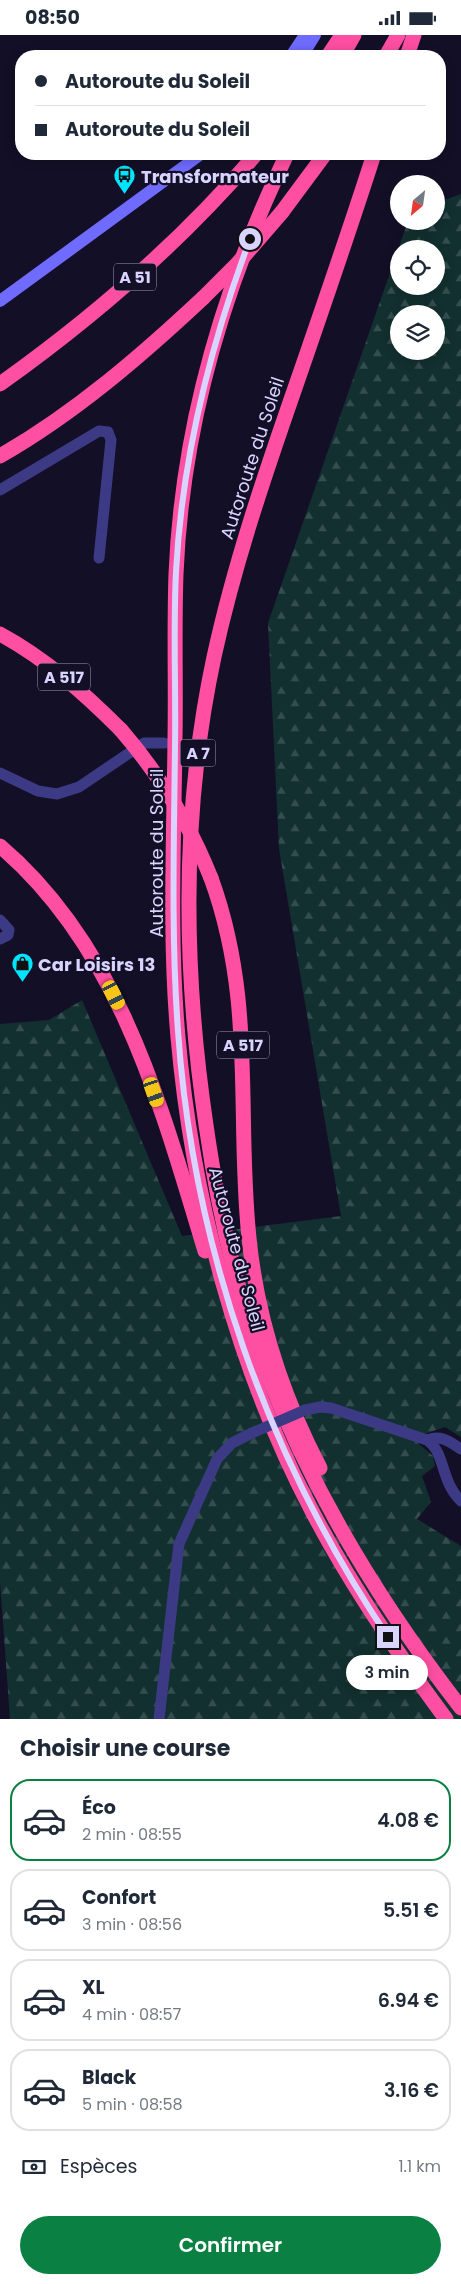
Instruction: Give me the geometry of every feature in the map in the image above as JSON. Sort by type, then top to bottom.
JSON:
[{"type":"highway","points":[[332,50],[342,35]]},
{"type":"highway","points":[[345,50],[354,35]]},
{"type":"highway","points":[[389,50],[398,35]]},
{"type":"highway","points":[[409,50],[414,35]]},
{"type":"highway","name":"A 51","points":[[0,384],[61,339],[134,278],[210,204],[250,160]]},
{"type":"highway","name":"Autoroute du Soleil","points":[[284,160],[255,224],[216,338],[199,405],[180,522],[176,582],[173,888],[175,995],[182,1074],[191,1147],[209,1229],[227,1294],[264,1407],[302,1492],[351,1580],[407,1666],[446,1719]]},
{"type":"highway","points":[[0,456],[68,412],[112,378],[203,297],[238,263],[282,212],[321,160]]},
{"type":"highway","name":"Autoroute du Soleil","points":[[372,160],[244,538],[213,660],[203,720],[193,803],[188,920],[190,986],[197,1065],[213,1176],[242,1297],[265,1371],[291,1433],[352,1548],[414,1645],[461,1708]]},
{"type":"highway","name":"A 517","points":[[0,634],[52,667],[81,691],[121,730],[171,796],[194,839],[211,878],[230,938],[240,999],[248,1238],[257,1293],[273,1357],[287,1396],[318,1463],[360,1543],[461,1703]]},
{"type":"highway","points":[[0,846],[36,881],[72,927],[96,962],[121,1008],[163,1118],[226,1315],[264,1407]]},
{"type":"street","points":[[295,50],[305,35]]},
{"type":"street","points":[[305,50],[314,35]]},
{"type":"street","points":[[0,292],[181,160]]},
{"type":"street","points":[[0,301],[194,160]]},
{"type":"street","points":[[0,490],[99,431],[108,431],[111,440],[99,558]]},
{"type":"street","points":[[0,773],[38,791],[57,794],[79,787],[144,743],[164,743]]},
{"type":"street","points":[[0,920],[9,930],[8,935],[0,939]]},
{"type":"street","points":[[159,1719],[175,1560],[179,1544],[217,1459],[232,1443],[304,1410],[320,1407],[338,1410],[427,1441],[438,1451],[451,1491],[461,1501]]},
{"type":"street","points":[[427,1441],[432,1438],[444,1439],[461,1449]]},
{"type":"green space","points":[[461,194],[461,1437],[445,1427],[412,1438],[433,1456],[435,1466],[422,1476],[431,1502],[417,1519],[461,1546],[461,1719],[10,1719],[0,1581],[0,1024],[49,1020],[82,1000],[182,1236],[341,1216],[279,849],[268,623],[390,273],[390,295],[445,295],[445,240],[401,240],[405,230],[445,230],[445,200]]},
{"type":"tunnel","points":[[167,744],[210,745]]},
{"type":"place","name":"Transformateur","points":[[125,195]]},
{"type":"place","name":"Car Loisirs 13","points":[[22,983]]},
{"type":"route","points":[[250,239],[224,310],[199,405],[181,514],[178,546],[176,574],[173,888],[175,995],[178,1035],[186,1112],[196,1173],[213,1246],[264,1407],[289,1465],[314,1515],[351,1580],[388,1637]]}]
